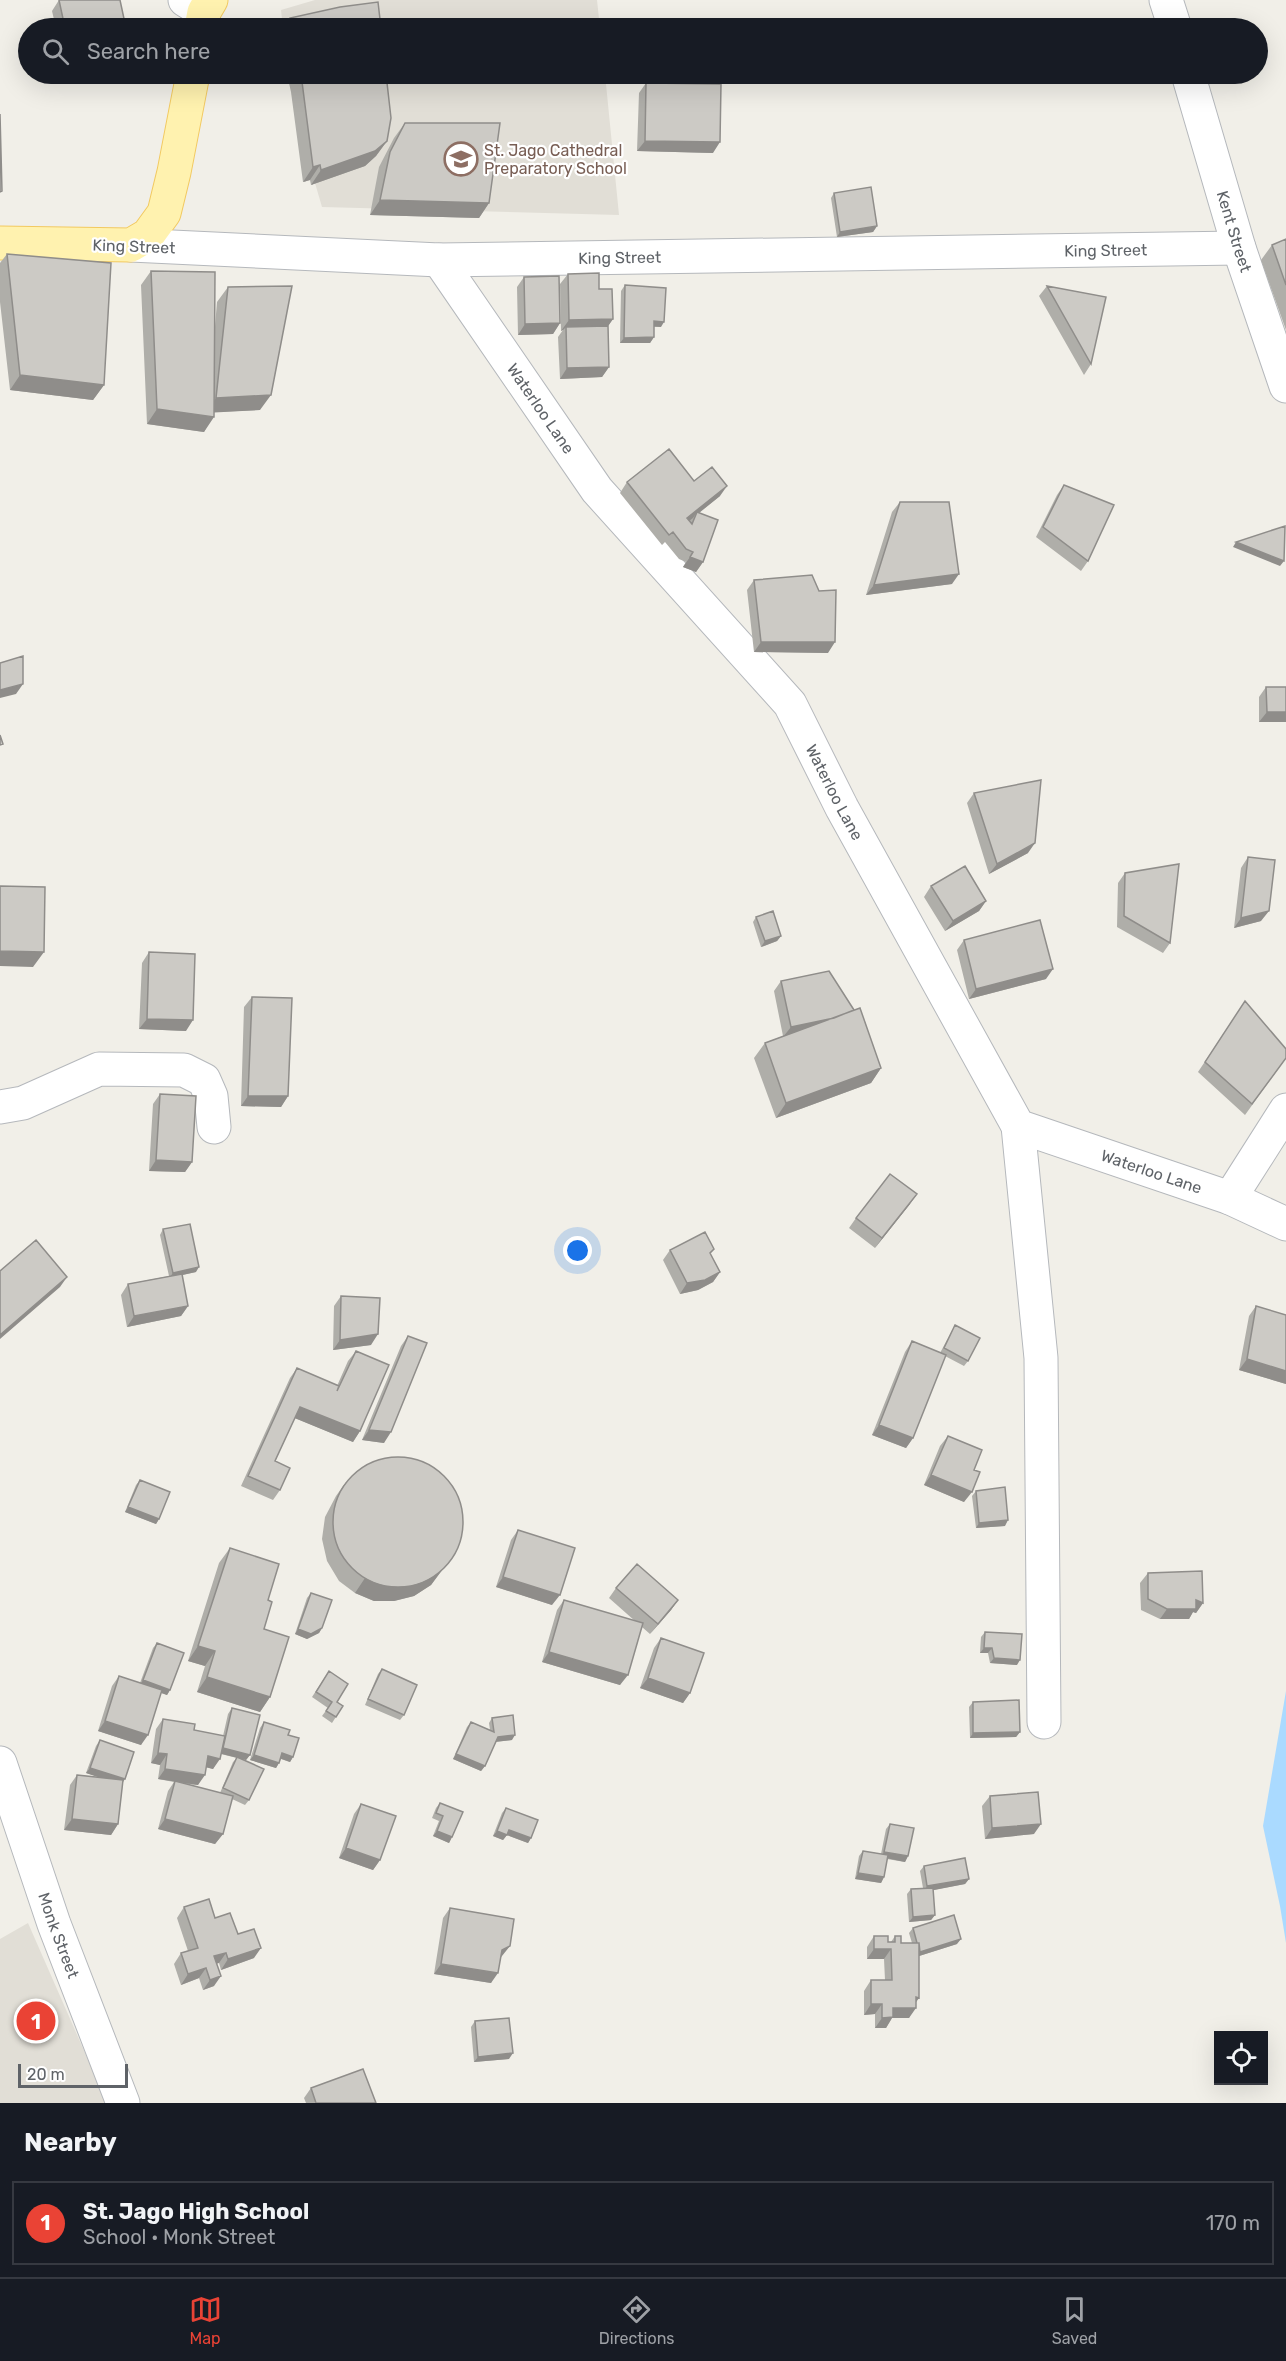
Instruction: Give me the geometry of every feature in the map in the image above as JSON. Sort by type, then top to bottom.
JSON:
[{"type":"main road","points":[[131,245],[147,235],[164,213],[191,84]]},
{"type":"main road","name":"King Street","points":[[0,243],[131,245]]},
{"type":"street","points":[[1167,0],[1172,18]]},
{"type":"street","name":"Kent Street","points":[[1191,84],[1239,248],[1286,386]]},
{"type":"street","name":"King Street","points":[[131,245],[439,260],[1239,248]]},
{"type":"street","name":"Waterloo Lane","points":[[439,260],[597,490],[790,704],[842,808],[1018,1126],[1230,1198],[1286,1224]]},
{"type":"street","points":[[0,1107],[23,1103],[99,1068],[184,1070],[204,1080],[211,1096],[214,1127]]},
{"type":"street","points":[[1230,1198],[1286,1110]]},
{"type":"street","points":[[1018,1126],[1041,1358],[1044,1722]]},
{"type":"street","name":"Monk Street","points":[[0,1763],[54,1924],[123,2103]]},
{"type":"shaded area","points":[[315,0],[597,0],[599,18],[282,18],[281,10]]},
{"type":"shaded area","name":"St. Jago Cathedral Preparatory School","points":[[290,84],[606,84],[619,215],[322,207],[294,111]]},
{"type":"shaded area","points":[[28,1923],[107,2103],[0,2103],[0,1939]]},
{"type":"water","points":[[1286,1691],[1286,1943],[1263,1826]]},
{"type":"building","points":[[59,0],[120,0],[124,18],[63,18]]},
{"type":"building","points":[[378,2],[380,18],[290,18],[340,7]]},
{"type":"building","points":[[302,84],[387,84],[391,118],[387,141],[375,151],[321,170],[320,165],[313,167]]},
{"type":"building","points":[[646,84],[721,84],[720,142],[645,141]]},
{"type":"building","points":[[0,114],[2,191],[0,192]]},
{"type":"building","points":[[405,123],[500,123],[489,203],[380,200],[390,152]]},
{"type":"building","points":[[871,187],[877,226],[840,232],[834,193]]},
{"type":"building","points":[[1286,239],[1286,285],[1272,245]]},
{"type":"building","points":[[7,254],[111,263],[104,385],[20,375]]},
{"type":"building","points":[[151,271],[215,272],[214,417],[157,409]]},
{"type":"building","points":[[599,273],[599,289],[612,289],[613,319],[569,320],[568,274]]},
{"type":"building","points":[[559,276],[560,323],[525,324],[524,277]]},
{"type":"building","points":[[625,285],[666,288],[664,322],[654,321],[654,337],[624,338]]},
{"type":"building","points":[[292,286],[271,395],[216,398],[228,287]]},
{"type":"building","points":[[1047,286],[1106,297],[1091,364]]},
{"type":"building","points":[[608,326],[609,367],[567,368],[566,327]]},
{"type":"building","points":[[669,449],[694,481],[712,467],[727,486],[687,518],[692,524],[697,512],[718,520],[703,562],[690,557],[693,552],[686,549],[673,532],[669,535],[627,482]]},
{"type":"building","points":[[1064,485],[1114,505],[1088,561],[1043,527]]},
{"type":"building","points":[[900,502],[949,502],[959,574],[874,585]]},
{"type":"building","points":[[1285,526],[1284,561],[1236,542]]},
{"type":"building","points":[[812,575],[819,591],[836,590],[835,642],[761,642],[754,580]]},
{"type":"building","points":[[23,656],[23,684],[0,690],[0,663]]},
{"type":"building","points":[[1266,687],[1286,687],[1286,712],[1267,712]]},
{"type":"building","points":[[1041,780],[1035,843],[997,864],[974,793]]},
{"type":"building","points":[[1248,857],[1275,860],[1269,911],[1241,918]]},
{"type":"building","points":[[1179,864],[1170,943],[1124,916],[1125,873]]},
{"type":"building","points":[[965,866],[986,901],[953,921],[931,886]]},
{"type":"building","points":[[0,886],[45,887],[44,952],[0,951]]},
{"type":"building","points":[[773,911],[781,936],[765,941],[756,917]]},
{"type":"building","points":[[1040,920],[1053,969],[976,989],[964,940]]},
{"type":"building","points":[[149,952],[195,954],[193,1020],[147,1019]]},
{"type":"building","points":[[829,971],[854,1010],[834,1018],[791,1027],[781,981]]},
{"type":"building","points":[[252,997],[292,998],[288,1096],[248,1096]]},
{"type":"building","points":[[1245,1001],[1286,1049],[1286,1058],[1252,1104],[1205,1062]]},
{"type":"building","points":[[860,1008],[881,1068],[786,1103],[765,1043]]},
{"type":"building","points":[[160,1094],[196,1096],[192,1162],[156,1160]]},
{"type":"building","points":[[890,1174],[917,1194],[882,1238],[856,1218]]},
{"type":"building","points":[[190,1224],[199,1267],[173,1273],[163,1229]]},
{"type":"building","points":[[705,1232],[714,1249],[710,1253],[720,1272],[705,1280],[687,1283],[670,1250]]},
{"type":"building","points":[[36,1240],[67,1277],[0,1335],[0,1271]]},
{"type":"building","points":[[182,1274],[188,1306],[134,1316],[128,1284]]},
{"type":"building","points":[[341,1296],[380,1298],[378,1334],[340,1340]]},
{"type":"building","points":[[1256,1306],[1286,1315],[1286,1371],[1247,1359]]},
{"type":"building","points":[[955,1325],[980,1338],[968,1361],[944,1348]]},
{"type":"building","points":[[408,1336],[427,1343],[391,1432],[369,1430]]},
{"type":"building","points":[[912,1341],[946,1355],[913,1438],[879,1425]]},
{"type":"building","points":[[356,1351],[389,1365],[360,1431],[300,1407],[275,1461],[290,1468],[280,1490],[248,1476],[297,1368],[339,1386],[337,1391]]},
{"type":"building","points":[[948,1436],[982,1450],[974,1470],[980,1472],[972,1492],[931,1475]]},
{"type":"building","points":[[398,1457],[423,1462],[444,1476],[458,1497],[463,1522],[458,1547],[444,1568],[423,1582],[398,1587],[373,1582],[352,1568],[338,1547],[333,1522],[338,1497],[352,1476],[373,1462]]},
{"type":"building","points":[[140,1480],[170,1492],[159,1519],[128,1507]]},
{"type":"building","points":[[1005,1487],[1008,1520],[979,1523],[976,1491]]},
{"type":"building","points":[[518,1530],[575,1548],[560,1595],[503,1577]]},
{"type":"building","points":[[230,1548],[279,1564],[268,1600],[272,1602],[264,1629],[289,1637],[270,1697],[207,1677],[215,1651],[198,1646]]},
{"type":"building","points":[[637,1564],[678,1600],[658,1624],[616,1588]]},
{"type":"building","points":[[1202,1571],[1203,1603],[1196,1600],[1196,1609],[1167,1609],[1148,1599],[1148,1573]]},
{"type":"building","points":[[311,1593],[332,1600],[322,1628],[311,1634],[298,1629]]},
{"type":"building","points":[[564,1600],[643,1623],[628,1675],[549,1652]]},
{"type":"building","points":[[985,1632],[1022,1634],[1020,1660],[994,1658],[992,1648],[984,1648]]},
{"type":"building","points":[[661,1638],[704,1653],[690,1693],[648,1678]]},
{"type":"building","points":[[157,1643],[184,1653],[170,1690],[143,1680]]},
{"type":"building","points":[[382,1669],[417,1685],[404,1715],[368,1699]]},
{"type":"building","points":[[329,1671],[348,1684],[337,1702],[343,1706],[336,1717],[326,1711],[332,1702],[316,1692]]},
{"type":"building","points":[[119,1676],[162,1690],[148,1735],[105,1721]]},
{"type":"building","points":[[1019,1700],[1020,1732],[973,1733],[973,1702]]},
{"type":"building","points":[[232,1708],[260,1715],[250,1755],[223,1748]]},
{"type":"building","points":[[513,1715],[515,1735],[498,1737],[485,1766],[456,1754],[471,1722],[494,1732],[492,1718]]},
{"type":"building","points":[[163,1719],[195,1724],[194,1730],[225,1736],[220,1759],[208,1756],[205,1775],[165,1769],[167,1754],[158,1753]]},
{"type":"building","points":[[264,1722],[290,1730],[288,1735],[299,1738],[293,1757],[282,1753],[279,1763],[254,1755]]},
{"type":"building","points":[[100,1740],[134,1752],[125,1779],[90,1768]]},
{"type":"building","points":[[237,1757],[264,1769],[249,1800],[223,1788]]},
{"type":"building","points":[[77,1775],[123,1780],[118,1824],[72,1819]]},
{"type":"building","points":[[175,1781],[233,1796],[223,1834],[165,1819]]},
{"type":"building","points":[[1038,1792],[1041,1824],[992,1828],[990,1796]]},
{"type":"building","points":[[440,1803],[463,1812],[452,1837],[437,1831],[443,1816],[436,1813]]},
{"type":"building","points":[[361,1804],[396,1816],[380,1860],[346,1848]]},
{"type":"building","points":[[506,1808],[538,1820],[531,1838],[509,1830],[507,1835],[497,1831]]},
{"type":"building","points":[[890,1824],[914,1828],[908,1856],[884,1852]]},
{"type":"building","points":[[863,1851],[888,1855],[884,1877],[858,1873]]},
{"type":"building","points":[[965,1858],[969,1879],[927,1886],[924,1866]]},
{"type":"building","points":[[933,1888],[935,1915],[913,1917],[911,1889]]},
{"type":"building","points":[[209,1899],[215,1918],[230,1913],[238,1934],[254,1929],[261,1948],[228,1959],[226,1953],[214,1956],[221,1976],[210,1980],[206,1968],[188,1974],[181,1953],[198,1948],[184,1907]]},
{"type":"building","points":[[450,1908],[514,1919],[510,1946],[502,1950],[498,1973],[441,1964]]},
{"type":"building","points":[[954,1915],[961,1939],[920,1952],[913,1928]]},
{"type":"building","points":[[874,1936],[888,1936],[888,1942],[895,1942],[895,1936],[901,1936],[901,1943],[919,1943],[919,1998],[916,1997],[916,2008],[893,2008],[893,2017],[882,2018],[882,2004],[871,2004],[871,1980],[892,1980],[891,1949],[874,1949]]},
{"type":"building","points":[[509,2018],[513,2053],[478,2057],[475,2021]]},
{"type":"building","points":[[363,2069],[376,2103],[316,2103],[311,2088]]},
{"type":"place","name":"St. Jago Cathedral Preparatory School","points":[[461,159]]},
{"type":"place","name":"St. Jago High School","points":[[36,2021]]}]
